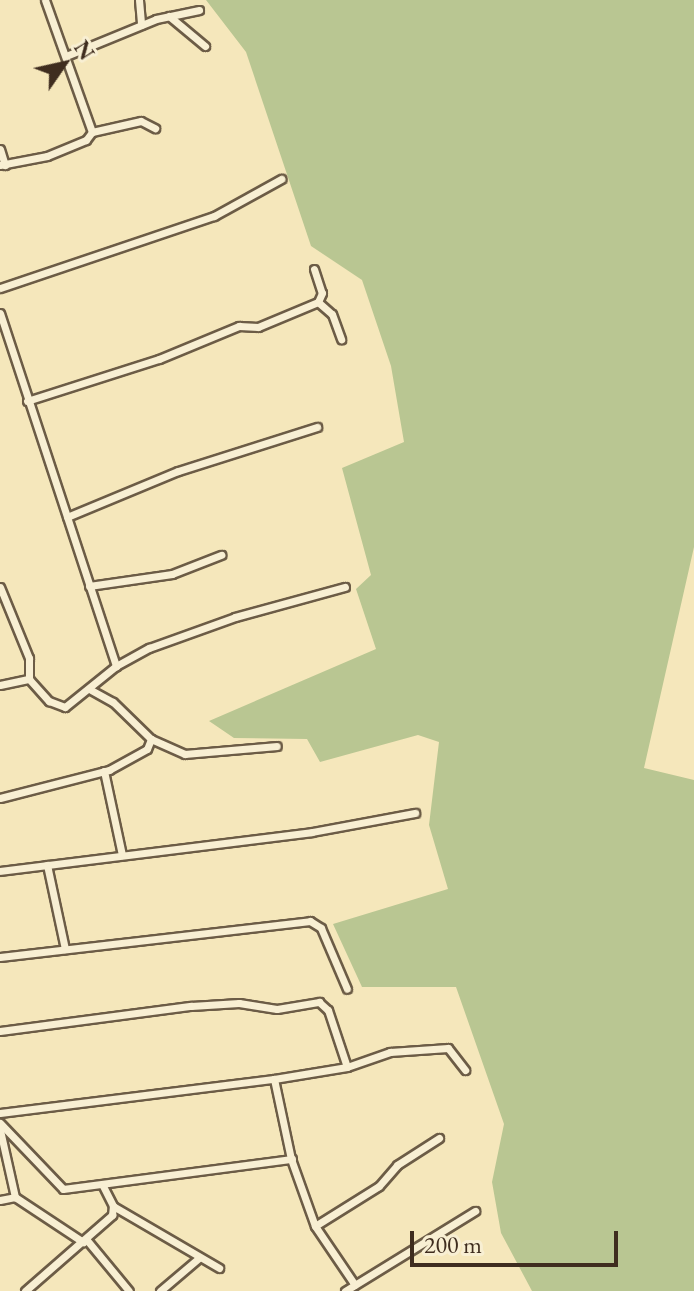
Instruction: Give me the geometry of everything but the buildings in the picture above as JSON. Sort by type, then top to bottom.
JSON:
[{"type":"street","points":[[45,0],[92,132]]},
{"type":"street","points":[[139,0],[144,14],[140,27]]},
{"type":"street","points":[[66,56],[169,16],[199,10]]},
{"type":"street","points":[[169,16],[205,46]]},
{"type":"street","points":[[0,149],[2,165],[47,156],[86,140],[92,132],[141,121],[155,128]]},
{"type":"street","points":[[0,288],[214,216],[281,179]]},
{"type":"street","points":[[27,401],[159,359],[239,326],[258,327],[318,302],[322,293],[314,269]]},
{"type":"street","points":[[318,302],[332,314],[341,339]]},
{"type":"street","points":[[0,313],[116,666]]},
{"type":"street","points":[[67,517],[178,471],[317,427]]},
{"type":"street","points":[[89,586],[172,574],[221,555]]},
{"type":"street","points":[[0,587],[29,658],[29,679],[55,705],[65,707],[91,690],[116,666],[208,626],[345,587]]},
{"type":"street","points":[[0,685],[29,679]]},
{"type":"street","points":[[91,690],[113,702],[151,739],[185,754],[277,746]]},
{"type":"street","points":[[0,798],[104,771],[139,755],[151,739]]},
{"type":"street","points":[[104,771],[122,855]]},
{"type":"street","points":[[0,871],[312,832],[415,813]]},
{"type":"street","points":[[47,865],[65,949]]},
{"type":"street","points":[[0,957],[310,921],[321,928],[347,989]]},
{"type":"street","points":[[0,1031],[191,1006],[239,1003],[277,1009],[319,1002],[328,1010],[347,1067]]},
{"type":"street","points":[[0,1113],[274,1079],[347,1067],[379,1053],[443,1047],[454,1050],[465,1070]]},
{"type":"street","points":[[274,1079],[292,1159],[315,1226],[355,1285]]},
{"type":"street","points":[[0,1123],[63,1189],[292,1159]]},
{"type":"street","points":[[0,1130],[15,1197]]},
{"type":"street","points":[[315,1226],[379,1186],[397,1165],[439,1138]]},
{"type":"street","points":[[25,1291],[112,1215],[113,1206],[103,1186]]},
{"type":"street","points":[[0,1200],[15,1197],[84,1241],[129,1291]]},
{"type":"street","points":[[113,1206],[219,1268]]},
{"type":"street","points":[[345,1291],[402,1251],[475,1211]]},
{"type":"street","points":[[160,1291],[200,1257]]},
{"type":"green space","points":[[206,0],[694,0],[694,547],[644,768],[694,780],[694,1291],[532,1291],[501,1233],[492,1182],[504,1124],[456,987],[362,987],[333,924],[448,889],[429,825],[439,742],[418,735],[320,762],[307,739],[234,738],[209,721],[376,649],[356,589],[371,575],[342,468],[404,442],[391,366],[362,280],[311,246],[246,52]]}]
